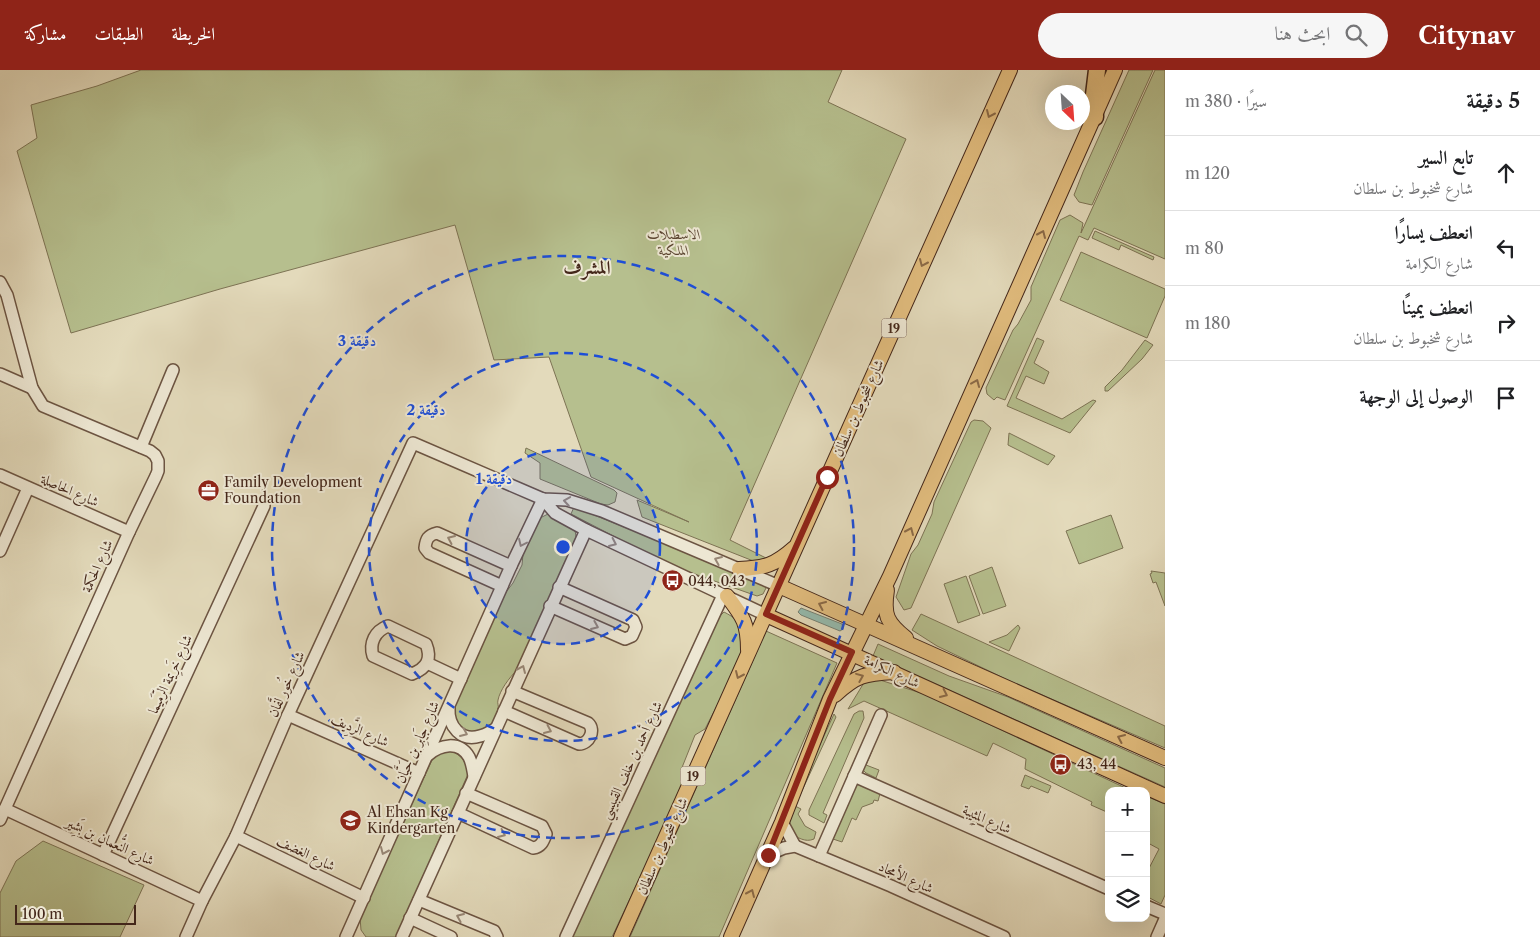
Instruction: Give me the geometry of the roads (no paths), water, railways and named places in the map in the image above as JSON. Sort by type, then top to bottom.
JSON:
[{"type":"highway","points":[[1094,118],[1097,70]]},
{"type":"main road","points":[[731,937],[782,822],[830,699],[890,576],[1060,191],[1116,70]]},
{"type":"main road","name":"شارع شخبوط بن سلطان","points":[[621,937],[779,586],[1005,74]]},
{"type":"main road","points":[[739,569],[756,568],[772,564],[779,561],[797,545]]},
{"type":"main road","points":[[890,576],[885,606],[887,618],[893,627],[916,646]]},
{"type":"main road","name":"شارع الكرامة","points":[[779,586],[1165,758]]},
{"type":"main road","points":[[725,596],[745,624],[748,637],[748,655]]},
{"type":"main road","name":"شارع الكرامة","points":[[766,614],[1165,796]]},
{"type":"main road","points":[[830,699],[850,682],[862,676],[896,672]]},
{"type":"street","name":"شارع الحكمة","points":[[0,282],[7,295],[32,388],[42,406],[141,447],[155,455],[158,461],[158,470],[3,815]]},
{"type":"street","points":[[141,447],[173,370]]},
{"type":"street","points":[[0,374],[32,388]]},
{"type":"street","name":"شارع الكرامة","points":[[413,443],[543,499],[567,500],[602,511],[779,586]]},
{"type":"street","name":"شارع خُور لفَّان","points":[[186,937],[202,901],[236,836],[288,715],[413,443]]},
{"type":"street","name":"شارع الحاصلة","points":[[0,475],[129,532]]},
{"type":"street","points":[[0,551],[28,488]]},
{"type":"street","name":"شارع الكرامة","points":[[543,499],[555,513],[586,530],[766,614]]},
{"type":"street","name":"شارع جَابِر بن حَيَّان","points":[[346,937],[502,586],[543,499]]},
{"type":"street","name":"شارع خَرِيمة الرِّمَيما","points":[[103,855],[264,506]]},
{"type":"street","points":[[402,937],[586,530]]},
{"type":"street","points":[[502,586],[429,553],[425,548],[426,541],[430,534],[437,533],[511,566]]},
{"type":"street","points":[[550,606],[625,639],[632,636],[636,627],[634,620],[559,587]]},
{"type":"street","name":"شارع أحمد بن خلف القبيسي","points":[[566,937],[725,596]]},
{"type":"street","points":[[388,626],[403,633],[426,644],[429,652],[427,663],[420,671],[412,674],[373,656],[371,649],[374,638],[381,629],[388,626]]},
{"type":"street","points":[[427,663],[462,679]]},
{"type":"street","points":[[504,711],[579,744],[584,744],[588,741],[592,731],[591,726],[588,724],[512,691]]},
{"type":"street","points":[[449,707],[448,718],[456,730],[463,734],[478,737],[495,729]]},
{"type":"street","name":"شارع الرَّدِيف","points":[[288,715],[419,773]]},
{"type":"street","points":[[818,856],[881,715]]},
{"type":"street","points":[[427,756],[436,748],[446,746],[462,750],[468,756],[474,776]]},
{"type":"street","name":"شارع المِثِيبة","points":[[854,776],[1105,887]]},
{"type":"street","points":[[458,813],[533,848],[542,844],[546,834],[542,826],[466,793]]},
{"type":"street","name":"شارع النُّعمان بن بَشِير","points":[[3,815],[103,855],[202,901]]},
{"type":"street","points":[[768,855],[784,848],[795,846],[782,822]]},
{"type":"street","name":"شارع الغضف","points":[[236,836],[364,898]]},
{"type":"street","name":"شارع الأمجاد","points":[[795,846],[1004,937]]},
{"type":"street","points":[[419,900],[494,931],[497,937]]},
{"type":"street","points":[[1150,908],[1165,914]]},
{"type":"street","points":[[410,918],[451,937]]},
{"type":"street","points":[[1157,937],[1165,919]]},
{"type":"street","points":[[352,922],[357,937]]},
{"type":"water","points":[[801,608],[842,624],[843,629],[840,631],[801,615],[798,612]]},
{"type":"place","name":"Family Development Foundation","points":[[208,490]]},
{"type":"place","name":"044, 043","points":[[672,581]]},
{"type":"place","name":"43, 44","points":[[1061,764]]},
{"type":"place","name":"Al Ehsan Kg Kindergarten","points":[[351,820]]},
{"type":"district","name":"المشرف","points":[[587,267]]},
{"type":"park label","name":"الاسطبلات الملكية","points":[[674,242]]}]
